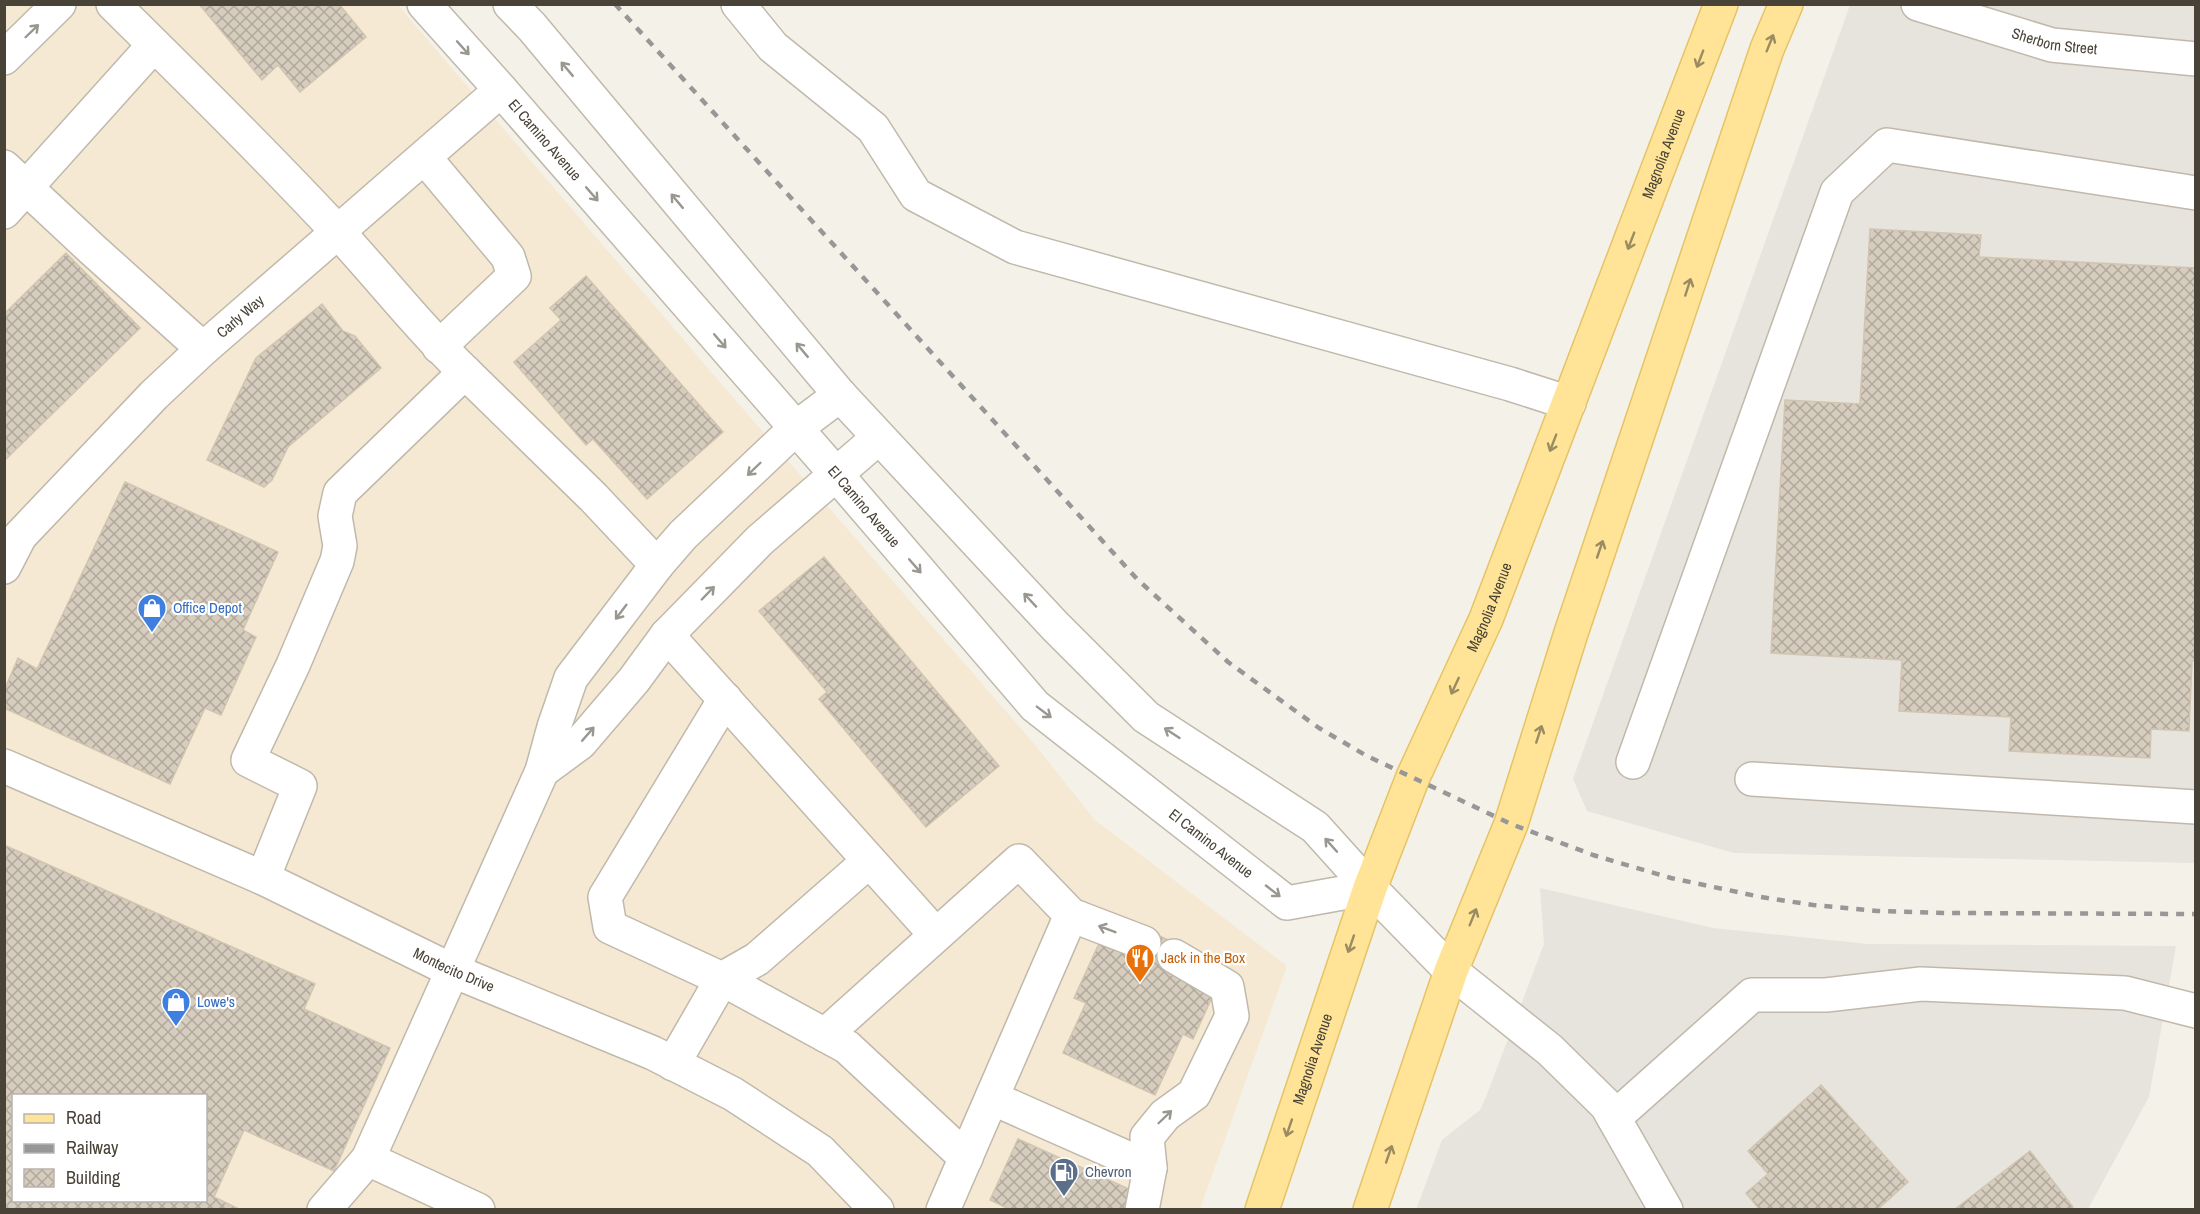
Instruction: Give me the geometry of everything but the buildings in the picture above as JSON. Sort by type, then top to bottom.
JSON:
[{"type":"main road","name":"Magnolia Avenue","points":[[1262,1209],[1370,888],[1413,777],[1486,619],[1721,4]]},
{"type":"main road","points":[[1370,1209],[1451,972],[1511,824],[1571,633],[1767,49],[1786,4]]},
{"type":"street","points":[[4,58],[59,4]]},
{"type":"street","points":[[113,4],[338,232],[439,347],[593,497],[657,565]]},
{"type":"street","name":"El Camino Avenue","points":[[424,4],[796,428],[1035,705],[1287,903],[1370,888]]},
{"type":"street","points":[[510,4],[532,27],[840,395],[1055,626],[1146,717],[1316,827],[1370,888],[1451,972],[1550,1050],[1607,1106],[1666,1209]]},
{"type":"street","points":[[738,4],[773,47],[873,128],[916,195],[1015,247],[1510,384],[1569,403]]},
{"type":"street","name":"Sherborn Street","points":[[1918,4],[2052,45],[2196,59]]},
{"type":"street","points":[[4,212],[16,177],[154,45]]},
{"type":"street","name":"Carly Way","points":[[4,567],[20,536],[154,395],[203,349],[501,90]]},
{"type":"street","points":[[1633,762],[1837,192],[1887,145],[2196,192]]},
{"type":"street","points":[[425,158],[508,257],[513,276],[439,347]]},
{"type":"street","points":[[16,177],[203,349]]},
{"type":"street","points":[[263,878],[300,786],[248,760],[293,665],[337,561],[340,546],[336,516],[340,493],[465,372]]},
{"type":"street","points":[[324,1209],[368,1159],[542,771],[571,678],[657,565],[683,535],[796,428],[840,395]]},
{"type":"street","points":[[542,771],[580,743],[634,680],[667,635],[760,540],[878,438]]},
{"type":"street","points":[[667,635],[936,935]]},
{"type":"street","points":[[725,699],[605,897],[609,927],[722,979],[847,1047],[966,1158]]},
{"type":"street","name":"Montecito Drive","points":[[4,766],[263,878],[451,970],[653,1053],[733,1094],[820,1151],[877,1209]]},
{"type":"street","points":[[1752,780],[2196,807]]},
{"type":"street","points":[[674,1064],[722,979],[757,959],[869,861]]},
{"type":"street","points":[[825,1035],[1020,861],[1071,915],[1144,944]]},
{"type":"street","points":[[952,1206],[966,1158],[1071,915]]},
{"type":"street","points":[[1142,1209],[1150,1168],[1147,1137],[1165,1115],[1194,1094],[1232,1016],[1227,987],[1174,957]]},
{"type":"street","points":[[1614,1118],[1752,995],[1826,995],[1921,984],[2125,993],[2196,1011]]},
{"type":"street","points":[[992,1098],[1150,1168]]},
{"type":"street","points":[[368,1159],[478,1209]]},
{"type":"shaded area","points":[[5,5],[398,5],[724,387],[1031,740],[1095,820],[1287,966],[1200,1209],[5,1210]]},
{"type":"shaded area","points":[[1850,5],[2195,5],[2195,863],[1734,853],[1587,811],[1573,779]]},
{"type":"shaded area","points":[[1540,888],[1713,928],[1868,944],[2176,946],[2149,1097],[2088,1209],[1416,1210],[1442,1140],[1480,1110],[1486,1097],[1544,944]]},
{"type":"railway","points":[[615,4],[1137,579],[1228,662],[1319,728],[1367,756],[1511,824],[1593,855],[1671,878],[1761,897],[1877,911],[2196,914]]},
{"type":"place","name":"Office Depot","points":[[152,634]]},
{"type":"place","name":"Jack in the Box","points":[[1140,984]]},
{"type":"place","name":"Lowe's","points":[[176,1028]]},
{"type":"place","name":"Chevron","points":[[1064,1198]]}]
